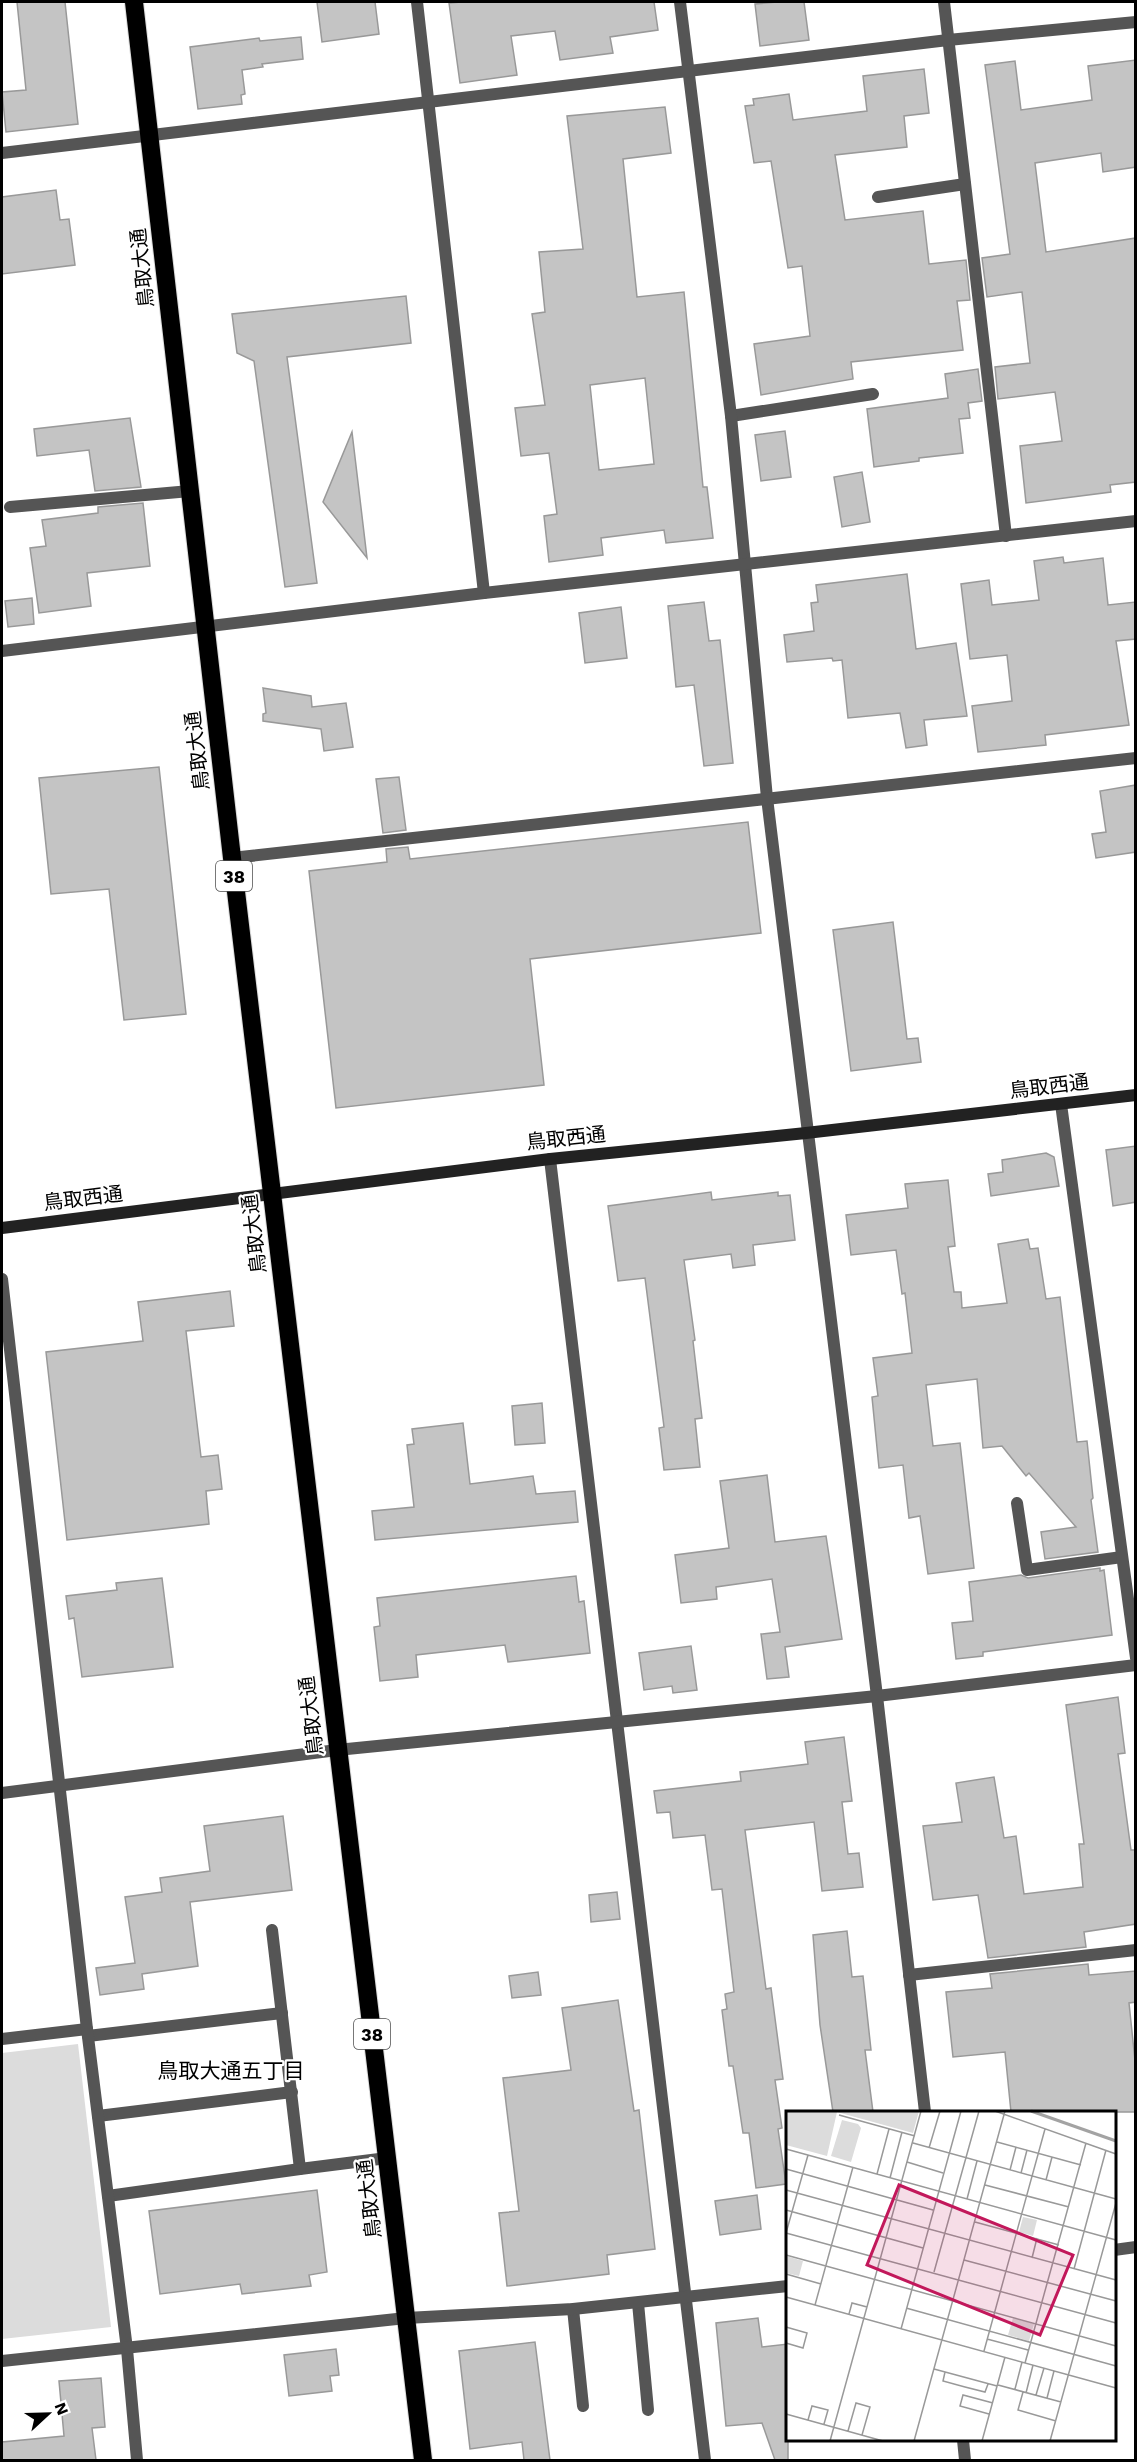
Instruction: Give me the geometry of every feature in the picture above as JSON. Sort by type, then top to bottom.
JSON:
[{"type":"highway","name":"鳥取大通","points":[[135,2],[232,858],[423,2460]]},
{"type":"street","points":[[417,2],[484,593]]},
{"type":"street","points":[[680,2],[731,416],[747,566],[767,798],[877,1696],[925,2111]]},
{"type":"street","points":[[944,2],[1006,536]]},
{"type":"street","points":[[2,153],[948,40],[1136,22]]},
{"type":"street","points":[[878,197],[965,184]]},
{"type":"street","points":[[731,416],[873,394]]},
{"type":"street","points":[[10,507],[189,491]]},
{"type":"street","points":[[2,651],[484,593],[747,566],[1136,521]]},
{"type":"street","points":[[232,858],[1136,758]]},
{"type":"street","name":"鳥取西通","points":[[2,1228],[549,1159],[807,1133],[1136,1095]]},
{"type":"street","points":[[1060,1104],[1136,1658]]},
{"type":"street","points":[[549,1159],[705,2460]]},
{"type":"street","points":[[2,1279],[58,1786],[127,2349],[137,2460]]},
{"type":"street","points":[[1017,1503],[1027,1570],[1122,1557]]},
{"type":"street","points":[[2,1793],[337,1750],[877,1696],[1136,1665]]},
{"type":"street","points":[[272,1930],[300,2169]]},
{"type":"street","points":[[909,1975],[1136,1950]]},
{"type":"street","points":[[2,2039],[88,2033],[282,2013]]},
{"type":"street","points":[[98,2116],[292,2092]]},
{"type":"street","points":[[108,2196],[387,2158]]},
{"type":"street","points":[[1116,2250],[1136,2247]]},
{"type":"street","points":[[2,2361],[406,2318],[638,2304],[786,2286]]},
{"type":"street","points":[[638,2304],[648,2409]]},
{"type":"street","points":[[573,2309],[583,2406]]},
{"type":"street","points":[[963,2441],[965,2460]]},
{"type":"shaded area","points":[[78,2044],[111,2327],[2,2339],[2,2053]]},
{"type":"building","points":[[17,2],[65,2],[78,124],[6,132],[2,92],[26,90]]},
{"type":"building","points":[[317,2],[375,2],[379,34],[322,42]]},
{"type":"building","points":[[654,2],[658,30],[610,37],[613,53],[560,60],[555,31],[511,36],[517,75],[460,83],[449,3]]},
{"type":"building","points":[[804,2],[809,40],[760,46],[755,4]]},
{"type":"building","points":[[301,37],[303,59],[262,64],[263,67],[242,70],[245,94],[241,95],[242,104],[198,109],[190,47],[259,38],[260,41]]},
{"type":"building","points":[[1136,60],[1136,167],[1103,172],[1101,153],[1035,163],[1046,252],[1136,238],[1136,482],[1110,485],[1111,492],[1026,503],[1020,446],[1062,441],[1055,392],[998,399],[995,367],[1030,363],[1022,292],[987,297],[982,258],[1010,254],[985,65],[1015,61],[1021,110],[1092,100],[1088,66]]},
{"type":"building","points":[[924,69],[929,113],[904,116],[907,147],[835,155],[845,220],[923,211],[929,264],[966,260],[970,300],[957,301],[963,350],[851,362],[853,379],[761,395],[754,344],[810,336],[802,266],[788,268],[771,161],[754,163],[745,106],[754,105],[753,99],[789,94],[793,120],[867,111],[863,76]]},
{"type":"building","points":[[665,107],[671,153],[623,159],[637,297],[684,292],[703,487],[707,487],[713,538],[666,543],[664,530],[601,538],[603,555],[549,562],[544,516],[557,514],[549,453],[521,456],[515,408],[545,405],[532,314],[545,312],[539,252],[583,249],[567,116]],"holes":[[[645,378],[654,464],[599,470],[590,385]]]},
{"type":"building","points":[[56,190],[60,220],[69,219],[75,265],[2,274],[2,197]]},
{"type":"building","points":[[406,296],[411,343],[287,357],[317,583],[285,587],[254,361],[237,353],[232,314]]},
{"type":"building","points":[[978,369],[982,401],[968,403],[970,418],[959,419],[963,453],[919,458],[919,461],[874,467],[867,409],[948,398],[945,374]]},
{"type":"building","points":[[130,418],[141,487],[95,491],[89,450],[37,456],[34,429]]},
{"type":"building","points":[[785,431],[791,477],[761,481],[755,435]]},
{"type":"building","points":[[352,432],[367,558],[323,502]]},
{"type":"building","points":[[862,472],[870,522],[842,527],[834,477]]},
{"type":"building","points":[[143,503],[150,566],[87,573],[91,606],[39,613],[30,548],[46,546],[42,520],[98,513],[98,507]]},
{"type":"building","points":[[1063,557],[1064,563],[1103,558],[1108,605],[1136,602],[1136,639],[1116,641],[1129,725],[1045,735],[1046,745],[978,752],[972,706],[1012,701],[1007,655],[970,659],[961,584],[989,580],[992,605],[1039,600],[1034,561]]},
{"type":"building","points":[[907,574],[916,649],[956,643],[967,716],[924,720],[927,745],[906,748],[900,713],[848,718],[842,660],[833,661],[832,658],[787,662],[784,635],[814,631],[811,603],[818,602],[816,585]]},
{"type":"building","points":[[32,598],[34,624],[8,627],[5,601]]},
{"type":"building","points":[[704,602],[709,641],[720,640],[733,763],[704,766],[694,685],[676,687],[668,606]]},
{"type":"building","points":[[621,607],[627,658],[585,663],[579,613]]},
{"type":"building","points":[[263,688],[311,696],[312,707],[346,703],[353,747],[324,751],[321,729],[263,721],[263,714],[266,713]]},
{"type":"building","points":[[159,767],[186,1014],[124,1020],[109,889],[51,894],[39,778]]},
{"type":"building","points":[[399,777],[406,830],[383,833],[376,779]]},
{"type":"building","points":[[1136,785],[1136,852],[1096,858],[1092,834],[1106,832],[1100,791]]},
{"type":"building","points":[[748,822],[761,933],[530,959],[544,1085],[336,1108],[309,871],[387,862],[386,849],[408,847],[410,859]]},
{"type":"building","points":[[893,922],[907,1039],[918,1038],[921,1062],[851,1071],[833,930]]},
{"type":"building","points":[[1136,1146],[1136,1202],[1113,1206],[1106,1150]]},
{"type":"building","points":[[1046,1153],[1054,1157],[1059,1186],[991,1196],[988,1174],[1003,1172],[1002,1160]]},
{"type":"building","points":[[948,1180],[955,1246],[948,1247],[954,1292],[961,1292],[962,1308],[1007,1303],[998,1244],[1028,1239],[1030,1249],[1038,1248],[1046,1299],[1060,1297],[1077,1442],[1087,1441],[1093,1498],[1091,1500],[1098,1552],[1045,1559],[1041,1532],[1076,1527],[1029,1473],[1026,1476],[1002,1446],[983,1448],[977,1379],[926,1385],[933,1446],[960,1443],[974,1568],[928,1574],[920,1516],[909,1518],[903,1465],[879,1468],[872,1397],[878,1396],[873,1358],[912,1353],[905,1293],[902,1294],[896,1250],[851,1255],[846,1215],[908,1208],[905,1184]]},
{"type":"building","points":[[711,1192],[712,1200],[778,1192],[778,1196],[790,1195],[795,1240],[753,1245],[755,1265],[733,1268],[731,1254],[684,1260],[695,1340],[693,1341],[702,1418],[695,1419],[700,1467],[664,1470],[659,1428],[664,1427],[645,1278],[618,1281],[608,1206]]},
{"type":"building","points":[[230,1291],[234,1326],[186,1331],[201,1457],[218,1455],[222,1489],[206,1491],[209,1524],[67,1540],[46,1352],[143,1341],[138,1302]]},
{"type":"building","points":[[542,1403],[545,1443],[515,1445],[512,1406]]},
{"type":"building","points":[[463,1423],[470,1484],[533,1476],[536,1494],[575,1491],[578,1522],[375,1540],[372,1511],[414,1507],[407,1445],[414,1444],[412,1429]]},
{"type":"building","points":[[767,1475],[775,1542],[826,1536],[842,1639],[785,1647],[789,1677],[767,1679],[761,1634],[780,1632],[772,1579],[716,1587],[717,1599],[681,1603],[675,1555],[729,1548],[720,1481]]},
{"type":"building","points":[[1100,1568],[1100,1571],[1104,1570],[1112,1635],[983,1652],[983,1656],[956,1659],[952,1623],[973,1621],[969,1582],[1021,1575],[1028,1578]]},
{"type":"building","points":[[576,1576],[579,1602],[584,1601],[590,1653],[508,1662],[505,1645],[416,1655],[418,1677],[380,1681],[374,1627],[380,1626],[377,1598]]},
{"type":"building","points":[[162,1578],[173,1667],[82,1677],[74,1618],[69,1619],[66,1596],[117,1590],[116,1583]]},
{"type":"building","points":[[691,1646],[697,1690],[673,1693],[672,1686],[644,1690],[639,1653]]},
{"type":"building","points":[[1118,1697],[1125,1753],[1118,1754],[1131,1850],[1136,1850],[1136,1924],[1084,1932],[1086,1947],[988,1958],[978,1895],[933,1900],[923,1826],[962,1822],[956,1783],[994,1777],[1004,1838],[1016,1836],[1024,1894],[1083,1887],[1079,1844],[1084,1844],[1066,1705]]},
{"type":"building","points":[[844,1737],[852,1801],[842,1802],[848,1854],[859,1853],[863,1887],[822,1891],[814,1822],[745,1830],[766,1989],[771,1988],[783,2079],[775,2080],[782,2128],[778,2129],[786,2184],[756,2188],[749,2133],[743,2133],[733,2066],[729,2066],[722,2010],[727,2009],[725,1994],[734,1992],[722,1889],[712,1890],[705,1835],[673,1838],[670,1812],[657,1813],[654,1791],[741,1781],[740,1772],[808,1764],[805,1742]]},
{"type":"building","points":[[283,1816],[292,1890],[190,1902],[198,1966],[142,1974],[144,1989],[100,1995],[96,1968],[135,1963],[125,1897],[162,1892],[160,1878],[210,1871],[204,1826]]},
{"type":"building","points":[[617,1892],[620,1919],[591,1922],[589,1895]]},
{"type":"building","points":[[847,1931],[852,1977],[863,1976],[871,2050],[865,2050],[873,2111],[833,2111],[820,2025],[813,1935]]},
{"type":"building","points":[[1088,1964],[1089,1975],[1136,1971],[1136,2002],[1129,2003],[1136,2070],[1136,2112],[1011,2111],[1005,2052],[953,2057],[946,1992],[992,1988],[990,1974]]},
{"type":"building","points":[[538,1972],[541,1995],[512,1998],[509,1976]]},
{"type":"building","points":[[618,2000],[634,2111],[639,2110],[655,2249],[607,2255],[609,2274],[507,2286],[499,2213],[519,2211],[503,2078],[571,2070],[562,2008]]},
{"type":"building","points":[[317,2190],[327,2272],[309,2275],[311,2286],[242,2294],[240,2284],[160,2294],[149,2211]]},
{"type":"building","points":[[757,2195],[761,2229],[720,2235],[715,2201]]},
{"type":"building","points":[[758,2318],[762,2347],[786,2344],[788,2460],[775,2460],[762,2423],[726,2426],[716,2323]]},
{"type":"building","points":[[535,2342],[550,2460],[524,2460],[522,2442],[470,2449],[459,2351]]},
{"type":"building","points":[[336,2349],[339,2375],[330,2376],[332,2391],[289,2396],[284,2355]]},
{"type":"building","points":[[101,2378],[105,2427],[92,2428],[96,2460],[2,2460],[2,2442],[64,2436],[59,2381]]},
{"type":"district","name":"鳥取大通五丁目","points":[[231,2070]]}]
